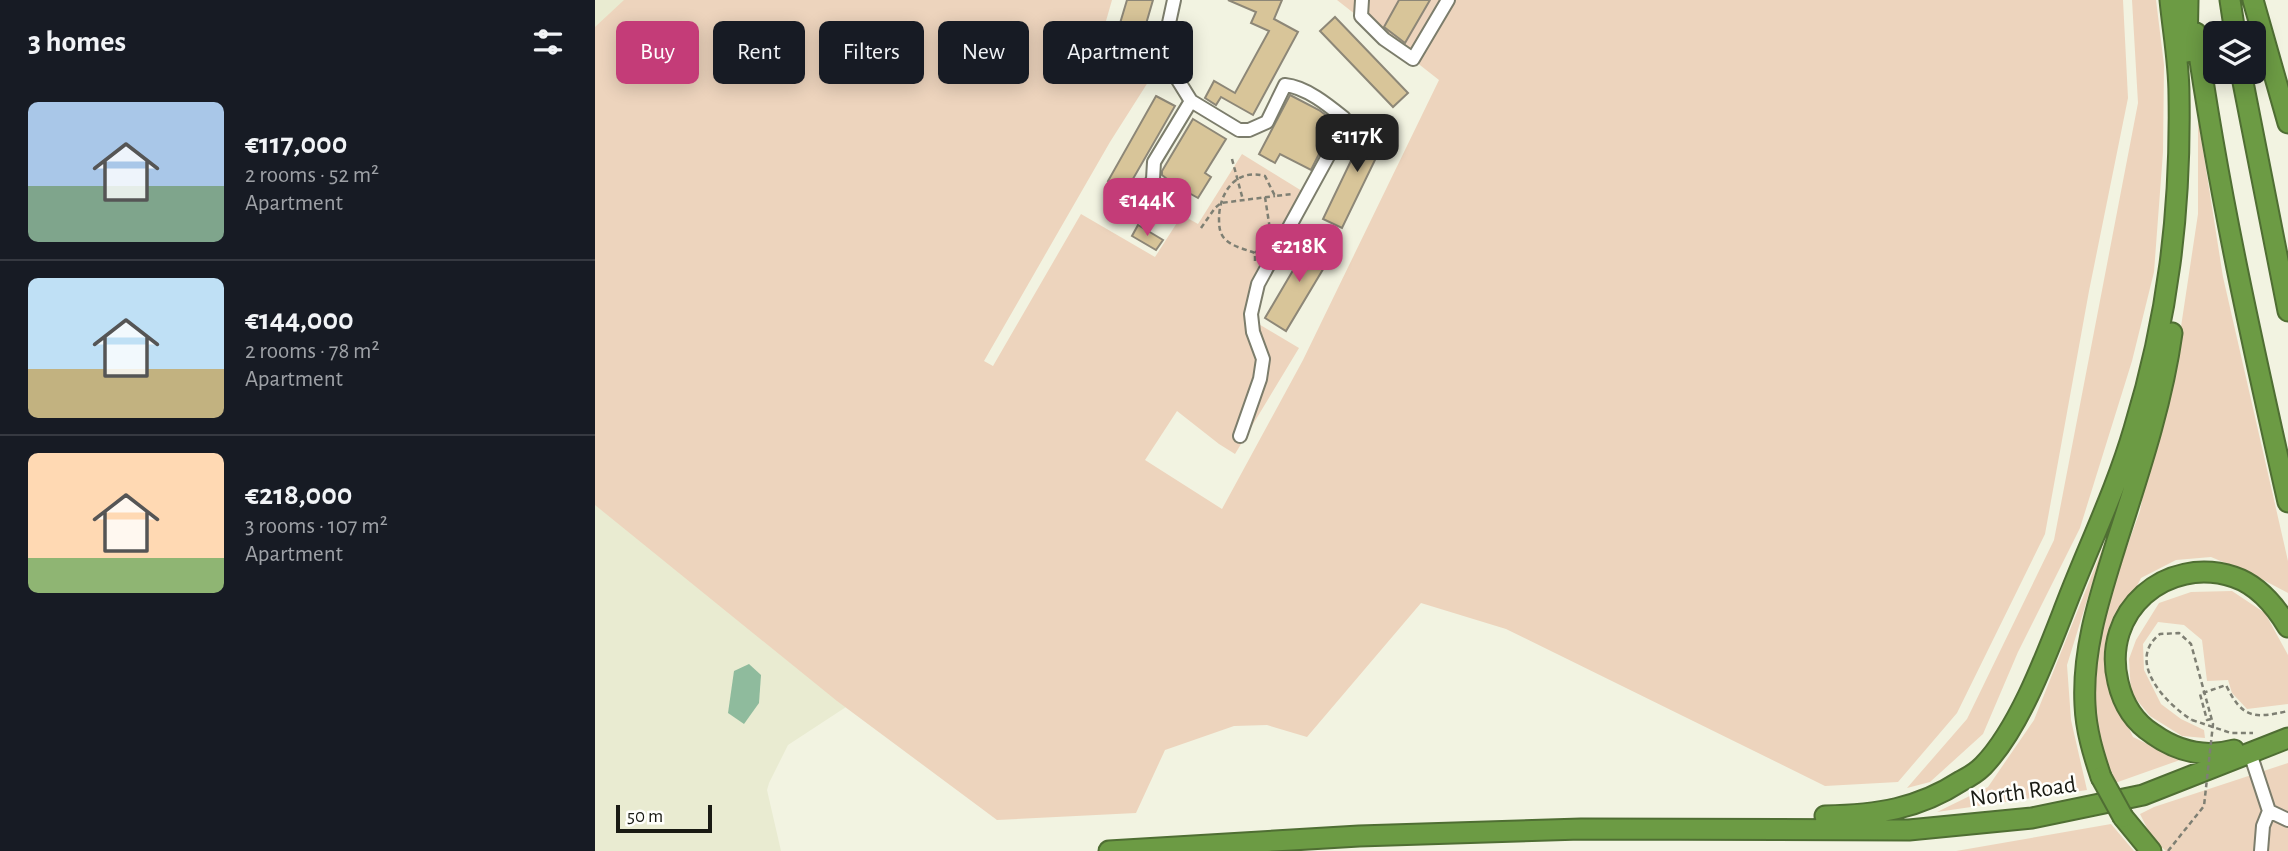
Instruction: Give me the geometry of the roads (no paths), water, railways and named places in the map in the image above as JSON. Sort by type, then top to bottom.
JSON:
[{"type":"highway","points":[[1109,851],[1359,836],[1608,828],[1709,819],[1862,815],[1908,808],[1946,791],[1982,768],[2004,740],[2051,644],[2134,430],[2161,327],[2178,202],[2179,92],[2170,0]]},
{"type":"highway","points":[[2151,851],[2123,817],[2101,777],[2089,741],[2086,661],[2097,608],[2145,450],[2171,341],[2188,228],[2192,133],[2186,34],[2190,0]]},
{"type":"highway","points":[[2190,0],[2248,323],[2288,502]]},
{"type":"highway","points":[[2230,0],[2233,21]]},
{"type":"highway","points":[[2253,0],[2288,123]]},
{"type":"highway","points":[[2243,84],[2288,311]]},
{"type":"highway","points":[[2288,627],[2274,605],[2237,578],[2196,572],[2171,577],[2152,588],[2135,603],[2123,621],[2116,642],[2114,668],[2128,710],[2144,728],[2164,742],[2190,752],[2216,755],[2288,738]]},
{"type":"highway","name":"North Road","points":[[1608,828],[1909,830],[2032,818],[2143,795],[2288,738]]},
{"type":"lane","points":[[1174,0],[1164,46],[1168,64],[1191,102],[1239,130],[1249,130],[1267,122],[1285,85],[1294,86],[1344,118],[1343,129],[1258,284],[1251,314],[1253,332],[1263,359],[1260,379],[1240,436]]},
{"type":"lane","points":[[1361,0],[1361,16],[1384,39],[1413,59],[1448,0]]},
{"type":"lane","points":[[1134,214],[1153,179],[1154,162],[1191,102]]},
{"type":"lane","points":[[2250,753],[2269,811],[2259,850]]},
{"type":"lane","points":[[2269,811],[2288,820]]}]
